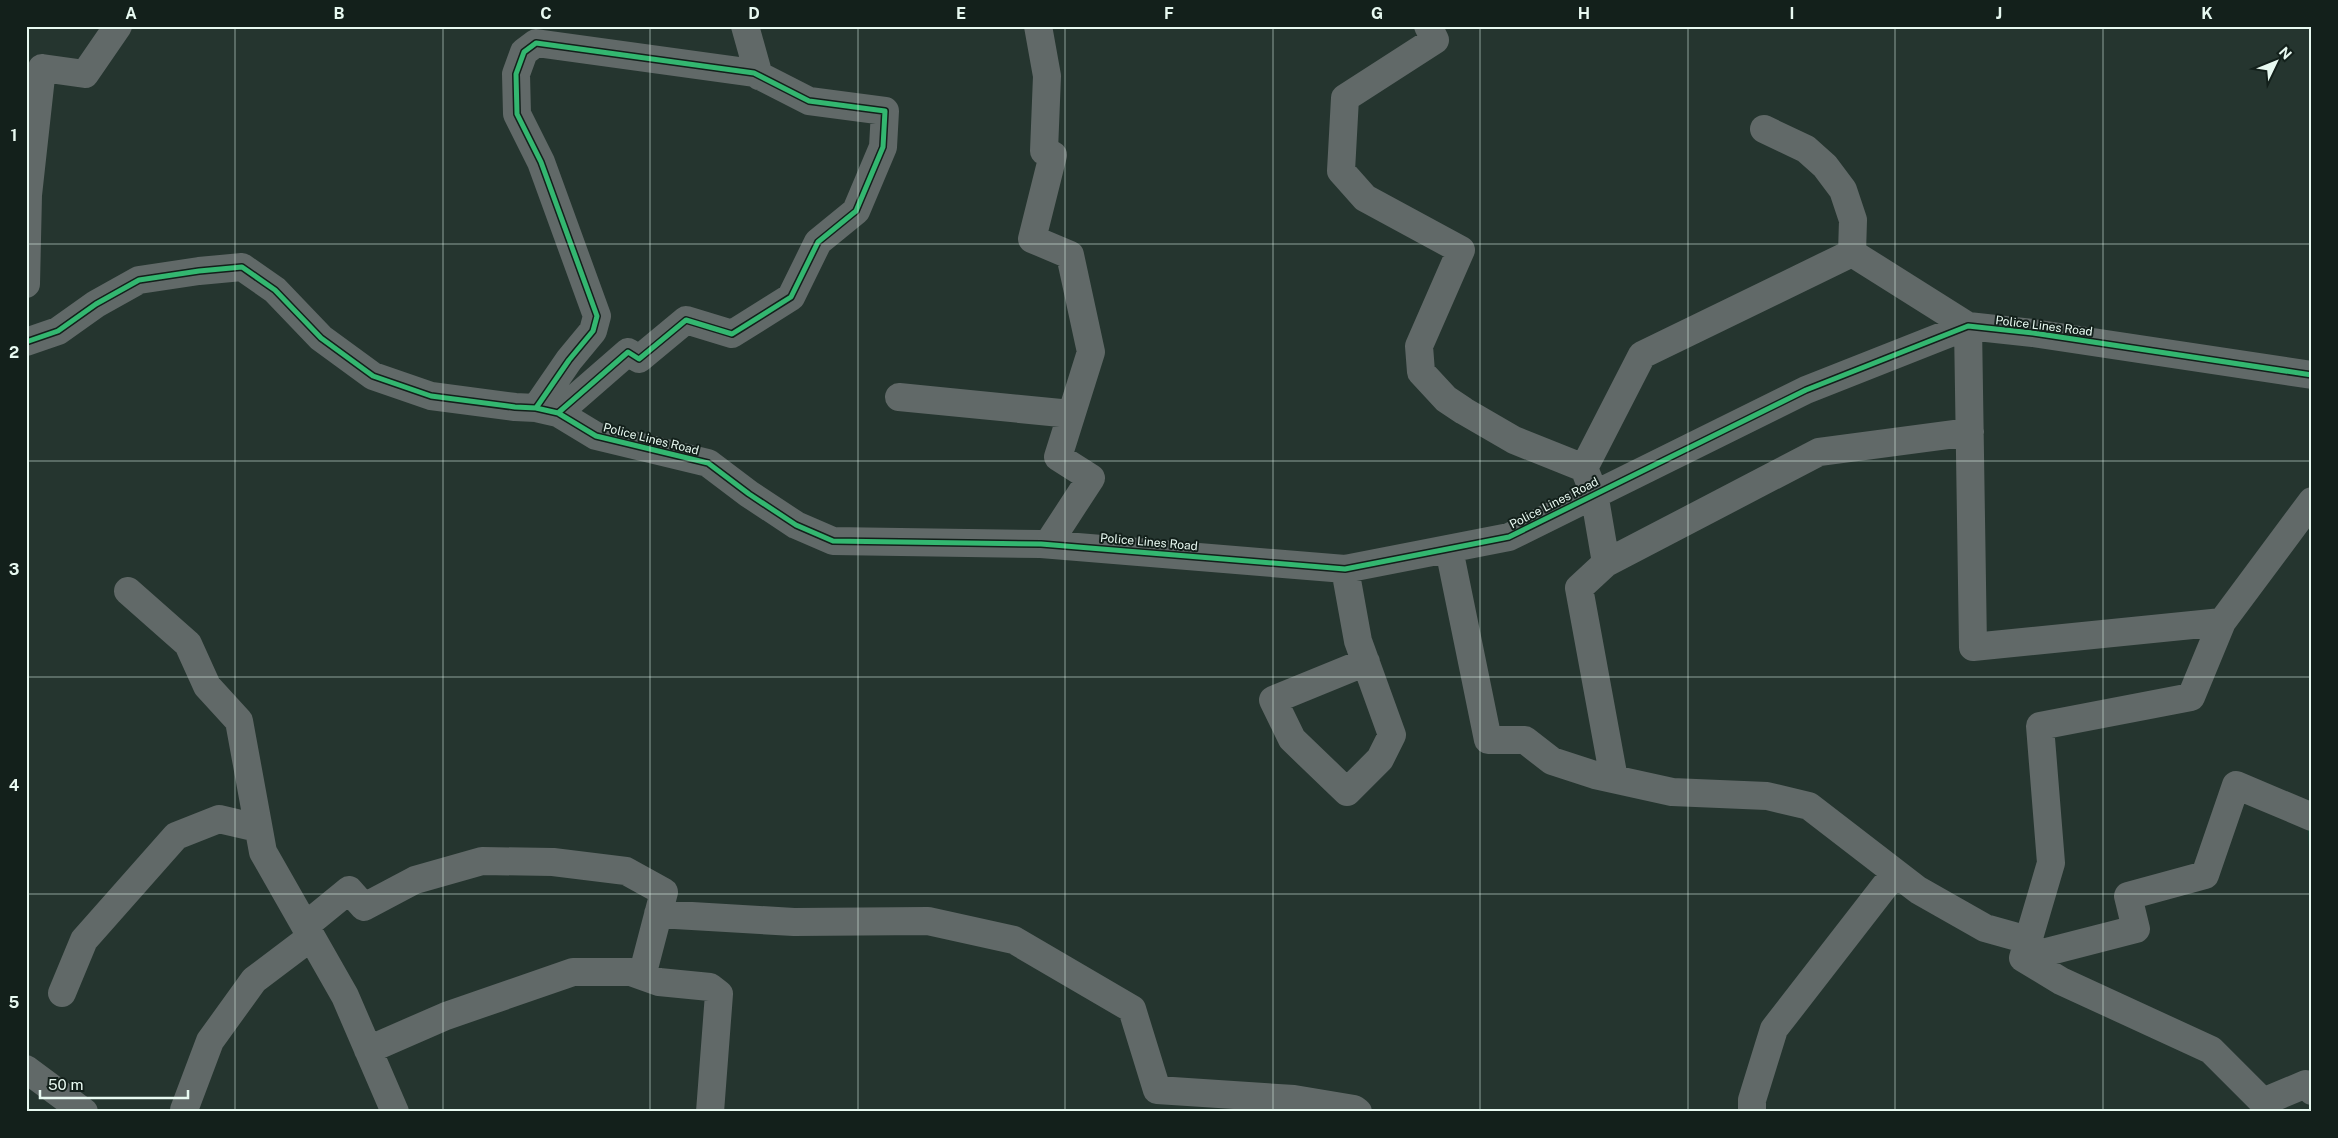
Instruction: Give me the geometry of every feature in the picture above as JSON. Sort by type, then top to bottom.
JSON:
[{"type":"street","points":[[26,284],[28,196],[42,68],[85,74],[118,26]]},
{"type":"street","points":[[745,26],[759,76]]},
{"type":"street","points":[[1038,26],[1047,76],[1044,151],[1053,155],[1032,239],[1070,255],[1091,352],[1058,458],[1091,478],[1048,544]]},
{"type":"street","points":[[1428,26],[1435,40],[1345,98],[1341,171],[1365,198],[1460,250],[1419,346],[1421,372],[1446,399],[1464,411],[1514,440],[1584,468],[1594,493],[1606,562]]},
{"type":"street","points":[[536,42],[754,73],[809,101],[885,111],[883,148],[856,211],[818,242],[791,297],[732,334],[686,320],[639,359],[628,352],[547,411],[569,360],[593,331],[597,316],[541,162],[517,114],[516,74],[524,52],[536,42]]},
{"type":"street","points":[[1764,129],[1806,149],[1825,166],[1843,190],[1852,220],[1852,253]]},
{"type":"street","points":[[1584,468],[1642,355],[1852,253]]},
{"type":"street","points":[[1852,253],[1968,326],[1973,647],[2222,622]]},
{"type":"street","name":"Police Lines Road","points":[[26,342],[58,331],[96,304],[139,280],[242,267],[275,290],[322,338],[372,376],[431,396],[547,411],[596,436],[708,463],[748,494],[796,524],[832,541],[1048,544],[1345,569],[1509,537],[1594,493],[1806,390],[1968,326],[2033,333],[2312,375]]},
{"type":"street","points":[[898,397],[1071,414]]},
{"type":"street","points":[[1614,779],[1579,588],[1606,562],[1819,452],[1970,432]]},
{"type":"street","points":[[2026,949],[2051,863],[2040,726],[2191,697],[2222,622],[2312,501]]},
{"type":"street","points":[[1449,549],[1488,740],[1525,740],[1552,761],[1595,775],[1672,792],[1767,796],[1809,806],[1918,890],[2026,949],[2061,981],[2211,1050],[2263,1102],[2306,1084],[2312,1091]]},
{"type":"street","points":[[1345,569],[1358,641],[1366,662],[1392,734],[1380,759],[1347,792],[1292,739],[1273,700],[1366,662]]},
{"type":"street","points":[[128,591],[188,644],[207,686],[239,721],[263,852],[345,996],[395,1112]]},
{"type":"street","points":[[2026,949],[2136,929],[2128,896],[2205,875],[2236,785],[2312,817]]},
{"type":"street","points":[[62,993],[84,940],[176,836],[219,819],[258,828]]},
{"type":"street","points":[[184,1110],[210,1042],[254,980],[308,932],[349,890],[364,907],[416,880],[482,861],[553,862],[626,871],[664,892],[642,976]]},
{"type":"street","points":[[1752,1112],[1752,1100],[1774,1030],[1895,872]]},
{"type":"street","points":[[658,914],[794,922],[928,921],[1014,940],[1132,1009],[1157,1090],[1294,1099],[1354,1109],[1358,1112]]},
{"type":"street","points":[[368,1050],[446,1016],[573,972],[631,972],[659,982],[710,987],[719,994],[710,1112]]},
{"type":"street","points":[[26,1068],[84,1112]]},
{"type":"shaded area","points":[[2312,811],[2312,909],[2307,812]]},
{"type":"cycle path","points":[[536,408],[569,360],[593,331],[597,316],[541,162],[517,114],[516,74],[524,52],[536,43],[754,73],[809,101],[885,111],[883,147],[856,211],[818,242],[791,297],[732,334],[686,320],[639,359],[628,352],[558,413]]},
{"type":"cycle path","points":[[26,342],[58,331],[96,304],[139,280],[242,267],[275,290],[321,338],[373,376],[431,396],[536,408],[558,413],[596,436],[708,463],[749,494],[796,525],[833,541],[1041,544],[1345,569],[1509,537],[1806,390],[1968,326],[2033,333],[2312,375]]}]
